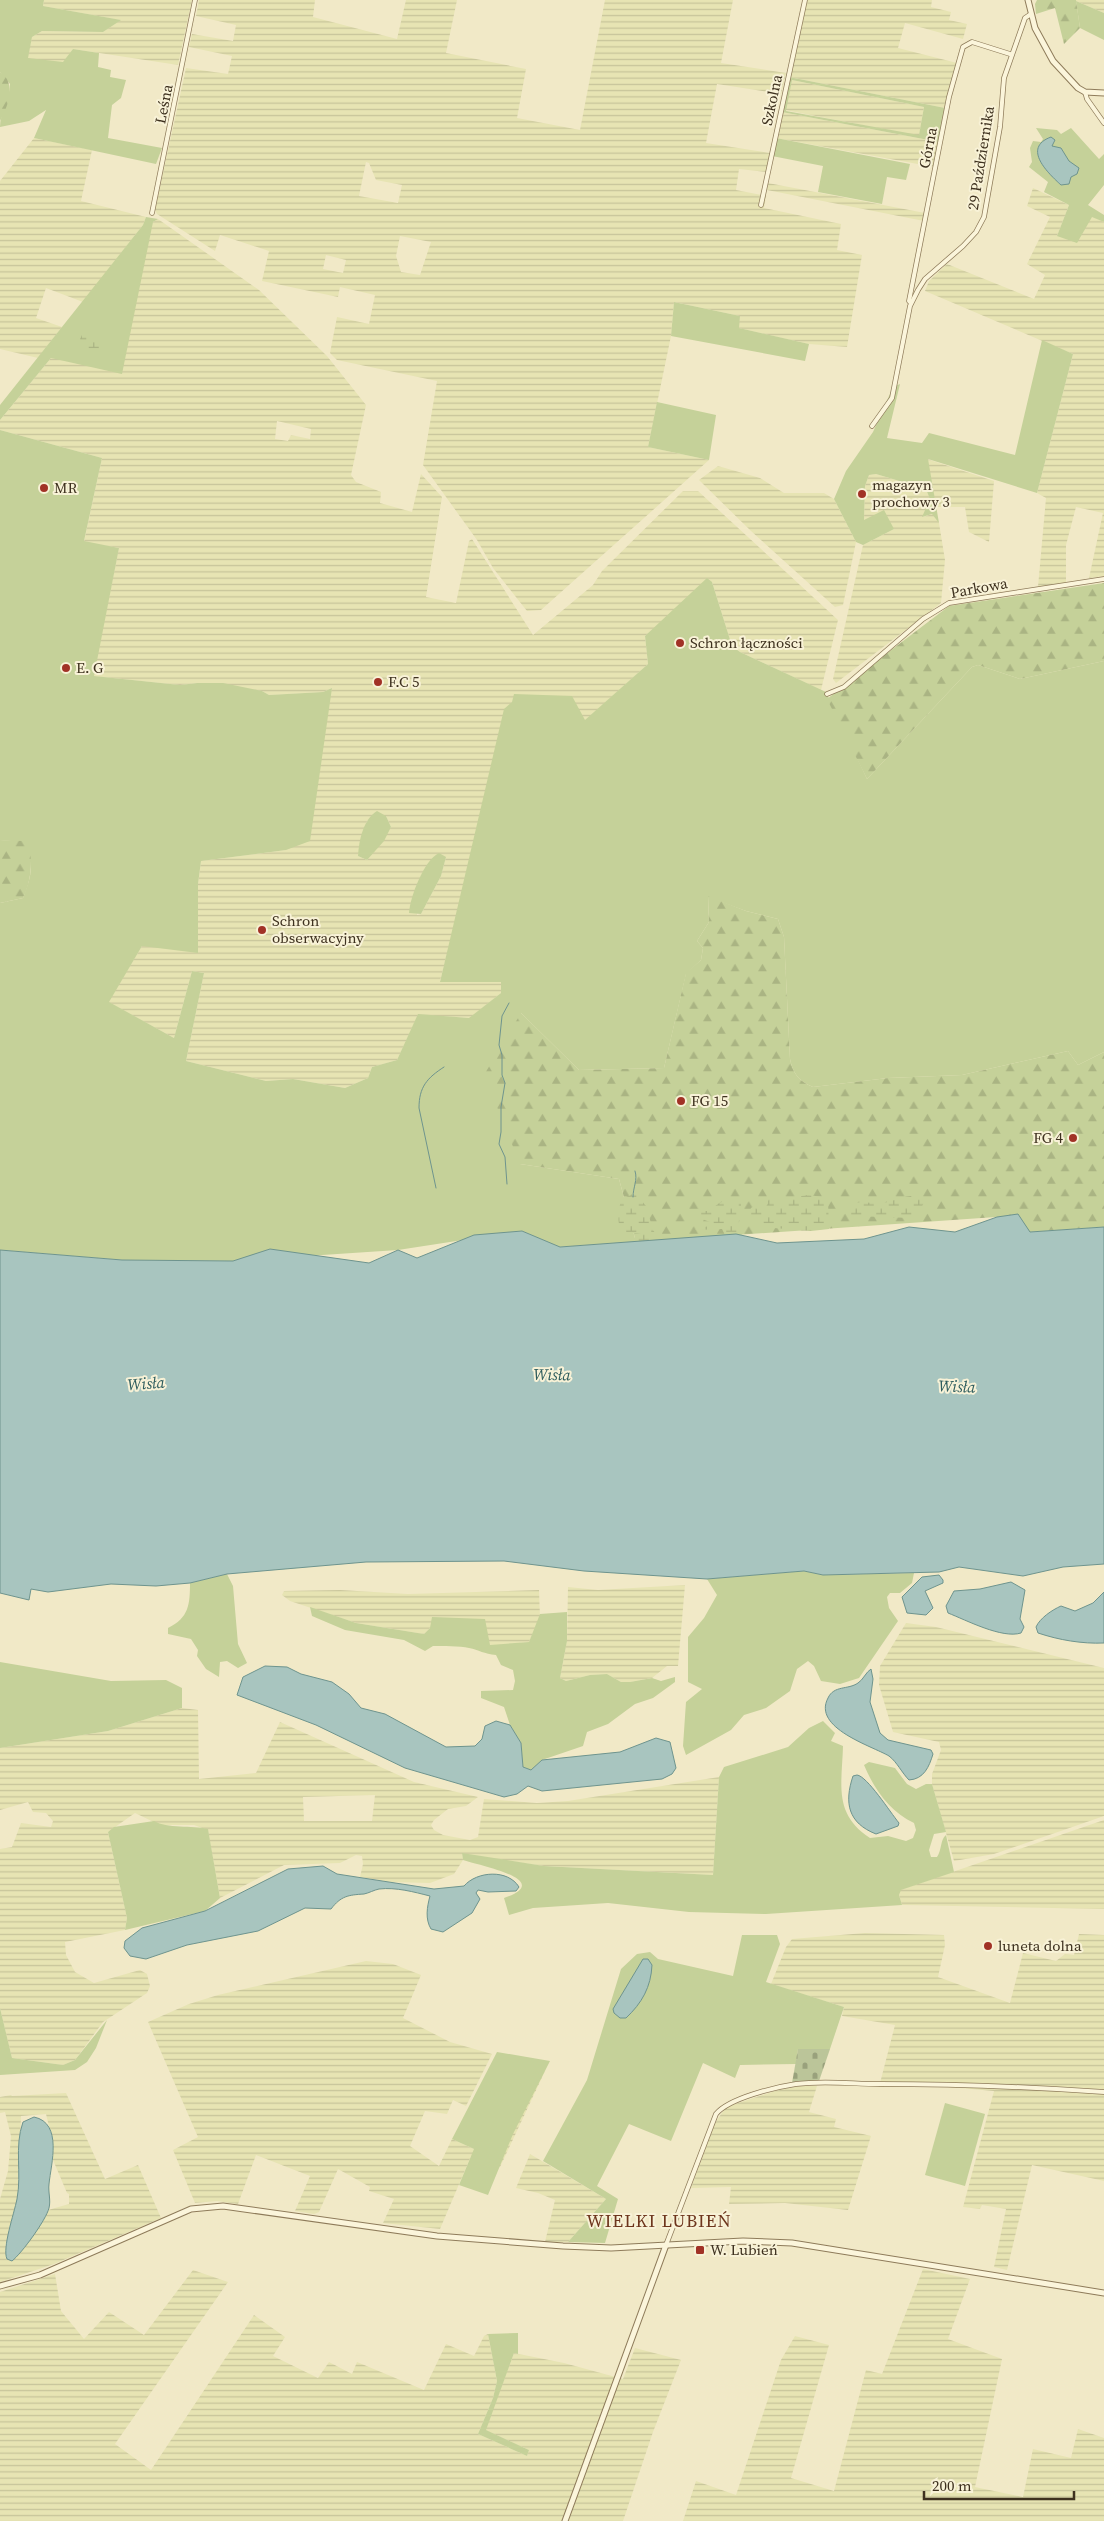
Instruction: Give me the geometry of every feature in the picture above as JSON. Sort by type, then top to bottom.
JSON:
[{"type":"street","name":"Leśna","points":[[152,213],[195,0]]},
{"type":"street","name":"Szkolna","points":[[761,205],[805,0]]},
{"type":"street","points":[[1028,0],[1041,42],[1052,61],[1078,88],[1085,92],[1104,93]]},
{"type":"street","name":"29 Października","points":[[872,426],[892,398],[911,303],[925,280],[964,246],[976,232],[984,217],[1000,127],[1004,78],[1010,54],[1025,18],[1031,14]]},
{"type":"street","name":"Górna","points":[[911,303],[909,301],[949,97],[962,47],[972,42],[1010,54]]},
{"type":"street","points":[[1085,92],[1086,99],[1104,123]]},
{"type":"street","name":"Parkowa","points":[[826,694],[844,687],[922,619],[949,603],[1104,579]]},
{"type":"street","points":[[565,2521],[716,2114],[725,2105],[781,2087],[809,2083],[964,2084],[1104,2092]]},
{"type":"street","points":[[0,2286],[40,2275],[191,2209],[206,2206],[223,2206],[454,2238],[562,2246],[611,2248],[743,2242],[792,2243],[1104,2293]]},
{"type":"shaded area","points":[[44,0],[192,0],[178,65],[73,49],[64,63],[27,59],[32,37],[42,31],[103,32],[120,20],[43,6]]},
{"type":"shaded area","points":[[199,0],[315,0],[313,17],[397,39],[406,0],[457,0],[446,53],[526,69],[517,118],[580,130],[605,0],[733,0],[721,63],[786,73],[781,94],[717,84],[706,143],[770,153],[766,172],[739,169],[736,190],[766,196],[764,208],[841,224],[837,250],[862,255],[847,347],[809,344],[738,328],[740,316],[674,302],[671,336],[648,447],[709,460],[541,610],[527,611],[493,568],[477,540],[423,465],[437,381],[337,360],[330,353],[337,317],[369,324],[375,295],[340,287],[338,297],[262,281],[269,251],[220,235],[215,251],[157,214],[155,210],[186,68],[228,74],[232,56],[189,47],[192,34],[233,41],[236,25],[196,16]],"holes":[[[366,162],[369,163],[376,180],[402,185],[398,203],[359,196]],[[400,236],[431,242],[420,275],[401,272],[396,256]],[[326,255],[346,260],[343,273],[323,269]]]},
{"type":"shaded area","points":[[806,0],[932,0],[931,7],[951,12],[949,20],[967,24],[963,39],[905,23],[898,48],[957,63],[945,108],[789,77]]},
{"type":"shaded area","points":[[1076,0],[1104,0],[1104,13],[1076,1]]},
{"type":"shaded area","points":[[792,80],[924,107],[919,136],[785,110]]},
{"type":"shaded area","points":[[782,112],[939,142],[934,167],[776,138]]},
{"type":"shaded area","points":[[34,138],[92,150],[81,201],[146,217],[143,225],[83,302],[46,288],[36,318],[62,327],[38,358],[0,349],[0,181]]},
{"type":"shaded area","points":[[768,183],[925,213],[924,221],[767,190]]},
{"type":"shaded area","points":[[1033,188],[1069,205],[1057,236],[1092,216],[1104,222],[1104,576],[1089,578],[1103,513],[1076,507],[1066,545],[1066,583],[1038,587],[1046,498],[1037,493],[1073,354],[925,291],[929,281],[947,264],[1034,299],[1045,275],[1027,264],[1050,217],[1027,206]]},
{"type":"shaded area","points":[[158,219],[259,290],[327,356],[366,405],[351,475],[356,482],[381,492],[380,503],[412,512],[421,474],[442,497],[426,597],[456,603],[469,541],[472,539],[533,635],[593,585],[602,571],[683,491],[698,491],[838,620],[821,690],[740,652],[732,646],[712,582],[645,636],[648,664],[585,721],[512,702],[440,981],[502,982],[501,993],[470,1018],[418,1015],[397,1060],[372,1067],[368,1078],[345,1088],[293,1079],[266,1081],[186,1061],[204,973],[192,971],[174,1038],[108,1002],[142,946],[198,884],[201,861],[286,850],[332,688],[323,692],[269,695],[262,691],[197,683],[180,685],[93,676],[119,548],[84,542],[102,458],[0,430],[0,420],[51,358],[153,222]],"holes":[[[277,421],[311,429],[310,439],[291,435],[288,441],[275,439]],[[386,816],[391,827],[367,860],[358,856],[367,821]],[[446,857],[441,876],[421,914],[417,915],[421,875],[432,862]]]},
{"type":"shaded area","points":[[927,459],[994,481],[989,542],[969,532],[965,507],[936,507]]},
{"type":"shaded area","points":[[718,466],[760,478],[784,493],[824,493],[834,499],[856,542],[843,605],[835,607],[751,531],[699,480]]},
{"type":"shaded area","points":[[876,474],[926,489],[930,494],[931,499],[923,517],[932,514],[936,516],[939,523],[945,560],[941,603],[836,683],[833,679],[863,545],[894,529],[864,521],[865,486],[869,475]]},
{"type":"shaded area","points":[[685,1585],[678,1666],[667,1666],[652,1678],[630,1682],[621,1682],[607,1674],[590,1675],[566,1681],[560,1678],[567,1641],[568,1587],[598,1590]]},
{"type":"shaded area","points":[[340,1590],[408,1594],[539,1590],[540,1617],[529,1642],[489,1646],[487,1637],[430,1628],[424,1634],[356,1623],[290,1601],[282,1595],[284,1591]]},
{"type":"shaded area","points":[[906,1623],[936,1627],[1104,1668],[1104,1816],[994,1854],[954,1861],[932,1784],[932,1774],[941,1750],[939,1742],[893,1732],[879,1685],[880,1666]]},
{"type":"shaded area","points":[[182,1708],[198,1710],[199,1779],[256,1773],[280,1722],[414,1782],[478,1797],[466,1806],[448,1809],[434,1820],[431,1825],[434,1830],[443,1835],[470,1840],[478,1837],[484,1799],[537,1803],[568,1801],[719,1777],[713,1875],[544,1866],[462,1854],[463,1860],[454,1874],[430,1883],[391,1882],[360,1877],[363,1864],[362,1856],[356,1855],[340,1863],[284,1865],[220,1898],[208,1830],[194,1825],[160,1825],[135,1813],[108,1832],[127,1918],[125,1930],[65,1942],[66,1955],[75,1972],[94,1983],[140,1970],[147,1974],[150,1986],[147,1993],[103,2022],[75,2060],[63,2065],[12,2058],[0,2008],[0,1849],[12,1847],[21,1823],[51,1827],[53,1821],[46,1813],[33,1812],[28,1802],[0,1810],[0,1748],[108,1731]],"holes":[[[375,1795],[372,1821],[304,1821],[303,1797]]]},
{"type":"shaded area","points":[[1104,1820],[1104,1909],[902,1905],[899,1895],[900,1890]]},
{"type":"shaded area","points":[[865,1933],[944,1935],[945,1945],[938,1977],[1010,2003],[1023,1953],[1056,1961],[1065,1954],[1074,1955],[1079,1934],[1104,1935],[1104,2181],[1032,2165],[1007,2270],[994,2267],[1006,2209],[982,2205],[980,2209],[963,2207],[994,2091],[949,2087],[879,2087],[895,2025],[842,2016],[844,2007],[771,1984],[786,1947],[792,1939]]},
{"type":"shaded area","points":[[366,1961],[393,1964],[421,1975],[403,2018],[450,2042],[492,2054],[466,2106],[453,2100],[447,2114],[425,2111],[410,2146],[439,2166],[452,2139],[474,2149],[545,2071],[500,2167],[471,2156],[440,2229],[383,2223],[394,2199],[369,2191],[370,2187],[338,2169],[319,2212],[314,2214],[295,2211],[310,2176],[256,2155],[238,2204],[217,2201],[195,2203],[173,2150],[198,2137],[148,2022],[189,2004],[218,1995]]},
{"type":"shaded area","points":[[800,2086],[817,2086],[809,2112],[836,2119],[834,2127],[871,2136],[848,2210],[785,2203],[729,2204],[731,2187],[691,2188],[715,2123],[726,2107],[775,2091]]},
{"type":"shaded area","points":[[66,2093],[105,2179],[138,2165],[161,2218],[54,2264],[0,2282],[0,2199],[8,2171],[11,2136],[5,2112],[0,2113],[0,2097]],"holes":[[[46,2114],[53,2143],[53,2160],[69,2194],[69,2204],[48,2210],[29,2238],[5,2246],[12,2227],[18,2195],[21,2116]]]},
{"type":"shaded area","points":[[530,2154],[606,2199],[568,2242],[545,2242],[555,2200],[538,2193],[516,2188]]},
{"type":"shaded area","points":[[923,2269],[970,2279],[948,2339],[1002,2359],[975,2487],[1023,2497],[1033,2449],[1071,2458],[1078,2429],[1104,2438],[1104,2521],[683,2521],[696,2481],[736,2495],[781,2360],[795,2336],[829,2345],[791,2478],[834,2491],[866,2370],[882,2374]]},
{"type":"shaded area","points":[[193,2270],[228,2282],[115,2444],[151,2470],[254,2315],[285,2337],[273,2356],[318,2378],[329,2362],[352,2374],[357,2362],[424,2390],[446,2344],[474,2356],[484,2336],[488,2334],[497,2381],[493,2398],[478,2434],[527,2456],[529,2450],[485,2430],[514,2353],[564,2363],[623,2379],[635,2348],[681,2360],[653,2432],[623,2521],[0,2521],[0,2292],[55,2274],[61,2311],[84,2339],[109,2312],[144,2335]]},
{"type":"green space","points":[[0,0],[44,0],[43,6],[121,20],[103,32],[42,31],[32,37],[28,58],[63,62],[73,49],[99,53],[98,67],[111,70],[110,77],[126,80],[121,98],[112,105],[108,138],[162,148],[156,164],[34,138],[46,110],[29,121],[0,127],[10,84],[0,72]]},
{"type":"green space","points":[[1037,0],[1076,0],[1080,28],[1064,44],[1055,8],[1036,14],[1035,4]]},
{"type":"green space","points":[[1076,1],[1104,13],[1104,40],[1080,28]]},
{"type":"green space","points":[[0,72],[5,77],[10,88],[6,109],[0,121]]},
{"type":"green space","points":[[789,77],[945,108],[939,142],[782,112]],"holes":[[[792,80],[924,107],[919,135],[786,111]]]},
{"type":"green space","points":[[1036,128],[1057,130],[1061,134],[1071,128],[1099,159],[1104,154],[1104,185],[1088,205],[1104,215],[1104,222],[1092,217],[1077,243],[1057,236],[1069,205],[1044,192],[1048,182],[1029,167],[1032,162],[1030,148],[1033,141],[1041,142],[1043,139]]},
{"type":"green space","points":[[776,138],[910,164],[906,180],[887,177],[882,204],[818,192],[823,166],[772,156]]},
{"type":"green space","points":[[146,217],[158,219],[153,222],[122,374],[51,358],[0,420],[0,405],[143,225]]},
{"type":"green space","points":[[674,302],[740,316],[739,328],[809,344],[805,361],[671,336]]},
{"type":"green space","points":[[83,333],[99,343],[102,349],[94,351],[83,345],[80,339]]},
{"type":"green space","points":[[1042,340],[1073,354],[1037,493],[928,459],[939,523],[932,514],[922,517],[930,499],[926,489],[876,474],[869,475],[865,486],[864,520],[884,510],[894,529],[863,545],[856,542],[834,499],[846,471],[873,432],[893,387],[900,384],[887,438],[922,443],[929,433],[1015,455]]},
{"type":"green space","points":[[657,402],[716,415],[709,460],[648,447]]},
{"type":"green space","points":[[0,430],[102,458],[84,541],[119,548],[94,676],[180,685],[223,683],[262,691],[269,695],[323,692],[332,688],[310,841],[286,850],[201,861],[198,884],[198,953],[142,946],[109,1002],[174,1038],[192,971],[204,973],[186,1061],[266,1081],[293,1079],[345,1088],[368,1078],[372,1067],[397,1060],[418,1014],[469,1018],[501,993],[501,982],[440,982],[504,709],[512,702],[514,694],[572,696],[585,720],[648,664],[645,636],[707,578],[712,582],[732,646],[740,652],[826,692],[867,779],[972,667],[978,665],[1020,679],[1104,661],[1104,1052],[1078,1065],[1068,1051],[962,1075],[888,1078],[813,1087],[797,1076],[790,1059],[784,937],[778,919],[746,911],[708,897],[709,922],[697,941],[703,948],[701,960],[686,974],[664,1068],[579,1070],[521,1013],[520,1164],[619,1179],[636,1242],[559,1247],[522,1231],[398,1250],[233,1261],[122,1260],[0,1250],[0,903],[23,898],[31,869],[29,857],[22,842],[0,840]]},
{"type":"green space","points":[[1104,583],[1104,661],[1020,679],[978,665],[972,667],[867,779],[827,699],[949,606]]},
{"type":"green space","points":[[377,811],[386,816],[391,827],[384,841],[367,860],[358,856],[359,843],[365,825]]},
{"type":"green space","points":[[0,840],[22,841],[30,847],[31,860],[29,880],[23,898],[0,903]]},
{"type":"green space","points":[[439,853],[446,857],[441,876],[421,914],[409,913],[412,898],[423,871],[433,857]]},
{"type":"green space","points":[[708,896],[746,911],[778,919],[784,937],[790,1059],[797,1076],[813,1087],[888,1078],[962,1075],[1068,1051],[1078,1065],[1104,1052],[1104,1227],[1030,1232],[996,1217],[636,1242],[619,1179],[520,1164],[484,1075],[521,1013],[579,1070],[664,1068],[686,973],[701,960],[703,948],[697,941],[709,922]]},
{"type":"green space","points":[[635,1193],[646,1206],[653,1230],[662,1243],[625,1244],[641,1234],[622,1232],[619,1224],[618,1216],[621,1199]]},
{"type":"green space","points":[[808,1195],[823,1197],[828,1201],[829,1229],[811,1231],[762,1227],[747,1214],[741,1215],[737,1226],[742,1235],[725,1235],[722,1229],[695,1230],[708,1226],[710,1222],[688,1214],[690,1211],[710,1211],[720,1202],[728,1200],[741,1203],[741,1211],[748,1212],[752,1207],[765,1211],[769,1198],[782,1199]]},
{"type":"green space","points":[[910,1196],[923,1196],[925,1201],[917,1215],[912,1218],[852,1216],[846,1210],[854,1204],[863,1202],[883,1203]]},
{"type":"green space","points":[[804,1571],[823,1575],[914,1573],[912,1583],[900,1593],[890,1593],[887,1597],[889,1608],[898,1621],[859,1678],[840,1684],[821,1681],[814,1666],[808,1661],[797,1669],[790,1691],[766,1708],[744,1715],[731,1730],[686,1755],[683,1746],[686,1702],[702,1689],[688,1682],[688,1637],[704,1618],[717,1595],[707,1579]]},
{"type":"green space","points":[[227,1574],[233,1586],[238,1644],[247,1663],[238,1668],[227,1661],[220,1662],[219,1677],[206,1669],[197,1656],[198,1650],[191,1639],[168,1634],[168,1628],[180,1620],[187,1610],[190,1597],[190,1583]]},
{"type":"green space","points":[[310,1607],[356,1623],[424,1634],[430,1628],[432,1617],[485,1619],[490,1645],[529,1642],[540,1614],[567,1612],[567,1641],[560,1678],[566,1681],[590,1675],[607,1674],[621,1682],[652,1678],[661,1681],[675,1677],[675,1682],[653,1698],[635,1704],[608,1724],[587,1732],[583,1746],[542,1760],[531,1771],[523,1767],[521,1743],[510,1725],[504,1707],[481,1698],[481,1691],[513,1690],[515,1681],[513,1670],[501,1665],[496,1655],[456,1646],[433,1646],[425,1651],[404,1640],[345,1630],[312,1616]]},
{"type":"green space","points":[[0,1662],[111,1681],[166,1680],[182,1688],[182,1708],[108,1731],[0,1748]]},
{"type":"green space","points":[[823,1721],[835,1733],[831,1741],[843,1746],[841,1785],[845,1808],[850,1819],[858,1829],[870,1838],[888,1836],[906,1841],[913,1838],[916,1830],[914,1823],[897,1813],[884,1799],[864,1765],[869,1762],[895,1768],[907,1784],[916,1789],[926,1784],[932,1784],[946,1832],[934,1834],[929,1850],[931,1857],[937,1857],[946,1835],[954,1872],[901,1890],[899,1895],[902,1905],[766,1914],[689,1912],[608,1903],[533,1908],[509,1915],[504,1898],[518,1891],[522,1885],[518,1879],[496,1869],[463,1860],[462,1853],[544,1866],[713,1875],[719,1777],[724,1767],[788,1747],[809,1728]]},
{"type":"green space","points":[[154,1821],[166,1825],[208,1829],[220,1898],[205,1911],[125,1930],[127,1918],[108,1832],[114,1827]]},
{"type":"green space","points":[[742,1935],[777,1935],[780,1944],[766,1982],[844,2007],[830,2049],[798,2049],[796,2064],[740,2065],[735,2078],[703,2063],[671,2141],[629,2124],[597,2186],[618,2199],[605,2243],[568,2242],[606,2199],[543,2161],[587,2080],[621,1969],[637,1954],[650,1952],[658,1959],[733,1976]]},
{"type":"green space","points":[[0,2008],[12,2058],[63,2065],[75,2060],[107,2020],[96,2048],[87,2062],[75,2070],[0,2075]]},
{"type":"green space","points":[[798,2049],[830,2049],[819,2081],[792,2083]]},
{"type":"green space","points":[[497,2052],[550,2061],[513,2134],[488,2195],[459,2185],[474,2149],[452,2139]]},
{"type":"green space","points":[[945,2103],[985,2114],[965,2186],[925,2175]]},
{"type":"green space","points":[[518,2333],[518,2354],[514,2353],[486,2430],[529,2450],[527,2456],[478,2434],[493,2398],[497,2381],[488,2334]]},
{"type":"water","points":[[1051,137],[1055,140],[1052,146],[1061,148],[1069,161],[1079,168],[1077,174],[1071,177],[1069,184],[1061,185],[1040,161],[1038,148],[1042,142]]},
{"type":"water","name":"Wisła","points":[[1018,1214],[1030,1232],[1104,1227],[1104,1564],[1063,1567],[1023,1576],[959,1567],[939,1572],[823,1575],[804,1571],[707,1579],[584,1571],[504,1561],[366,1562],[227,1574],[190,1583],[156,1586],[111,1584],[48,1592],[31,1589],[29,1600],[0,1593],[0,1250],[122,1260],[233,1261],[270,1249],[369,1263],[398,1250],[417,1258],[474,1235],[522,1231],[560,1247],[736,1234],[777,1243],[864,1239],[909,1227],[955,1232],[997,1217]]},
{"type":"water","points":[[939,1575],[943,1583],[925,1591],[933,1608],[926,1615],[907,1613],[902,1597],[922,1577]]},
{"type":"water","points":[[1011,1582],[1025,1590],[1020,1619],[1024,1627],[1021,1633],[1013,1634],[994,1631],[948,1613],[946,1606],[954,1591],[980,1589]]},
{"type":"water","points":[[1104,1592],[1104,1643],[1071,1641],[1038,1633],[1036,1627],[1038,1624],[1043,1617],[1054,1610],[1061,1606],[1075,1611],[1093,1603]]},
{"type":"water","points":[[265,1666],[287,1667],[301,1674],[332,1682],[349,1694],[361,1708],[385,1714],[446,1747],[475,1746],[482,1739],[485,1726],[496,1721],[510,1725],[521,1743],[523,1767],[531,1770],[542,1760],[620,1752],[656,1738],[670,1742],[676,1768],[672,1774],[662,1779],[542,1791],[528,1786],[517,1794],[504,1797],[405,1768],[316,1725],[237,1695],[243,1677]]},
{"type":"water","points":[[871,1669],[873,1679],[870,1702],[880,1733],[888,1740],[931,1750],[933,1754],[928,1768],[919,1777],[909,1780],[889,1756],[846,1735],[828,1718],[825,1709],[831,1694],[837,1689],[858,1683]]},
{"type":"water","points":[[857,1775],[867,1781],[899,1823],[898,1826],[876,1834],[859,1824],[854,1818],[849,1803],[849,1795],[853,1776]]},
{"type":"water","points":[[323,1866],[337,1874],[434,1889],[464,1886],[477,1877],[492,1874],[508,1877],[519,1887],[516,1891],[488,1892],[478,1890],[476,1893],[480,1899],[472,1913],[443,1932],[431,1929],[429,1925],[427,1913],[430,1896],[405,1890],[377,1889],[364,1894],[345,1897],[338,1901],[331,1909],[305,1908],[258,1931],[187,1945],[146,1959],[130,1956],[124,1948],[125,1941],[142,1928],[205,1911],[288,1869]]},
{"type":"water","points":[[643,1959],[648,1959],[652,1965],[648,1987],[632,2012],[626,2018],[620,2018],[614,2013],[613,2009]]},
{"type":"water","points":[[34,2117],[43,2121],[49,2127],[52,2136],[53,2156],[49,2187],[50,2205],[39,2228],[12,2261],[7,2259],[6,2247],[17,2199],[20,2131],[23,2122]]},
{"type":"waterway","points":[[507,1184],[505,1157],[499,1144],[501,1107],[505,1083],[502,1075],[502,1055],[499,1045],[502,1016],[509,1003]]},
{"type":"waterway","points":[[436,1188],[419,1101],[425,1084],[444,1067]]},
{"type":"waterway","points":[[633,1197],[635,1171]]},
{"type":"place","name":"MR","points":[[44,488]]},
{"type":"place","name":"magazyn prochowy 3","points":[[862,494]]},
{"type":"place","name":"Schron łączności","points":[[680,643]]},
{"type":"place","name":"E. G","points":[[66,668]]},
{"type":"place","name":"F.C 5","points":[[378,682]]},
{"type":"place","name":"Schron obserwacyjny","points":[[262,930]]},
{"type":"place","name":"FG 15","points":[[681,1101]]},
{"type":"place","name":"FG 4","points":[[1073,1138]]},
{"type":"place","name":"luneta dolna","points":[[988,1946]]},
{"type":"place","name":"W. Lubień","points":[[700,2250]]},
{"type":"district","name":"WIELKI LUBIEŃ","points":[[659,2221]]}]
